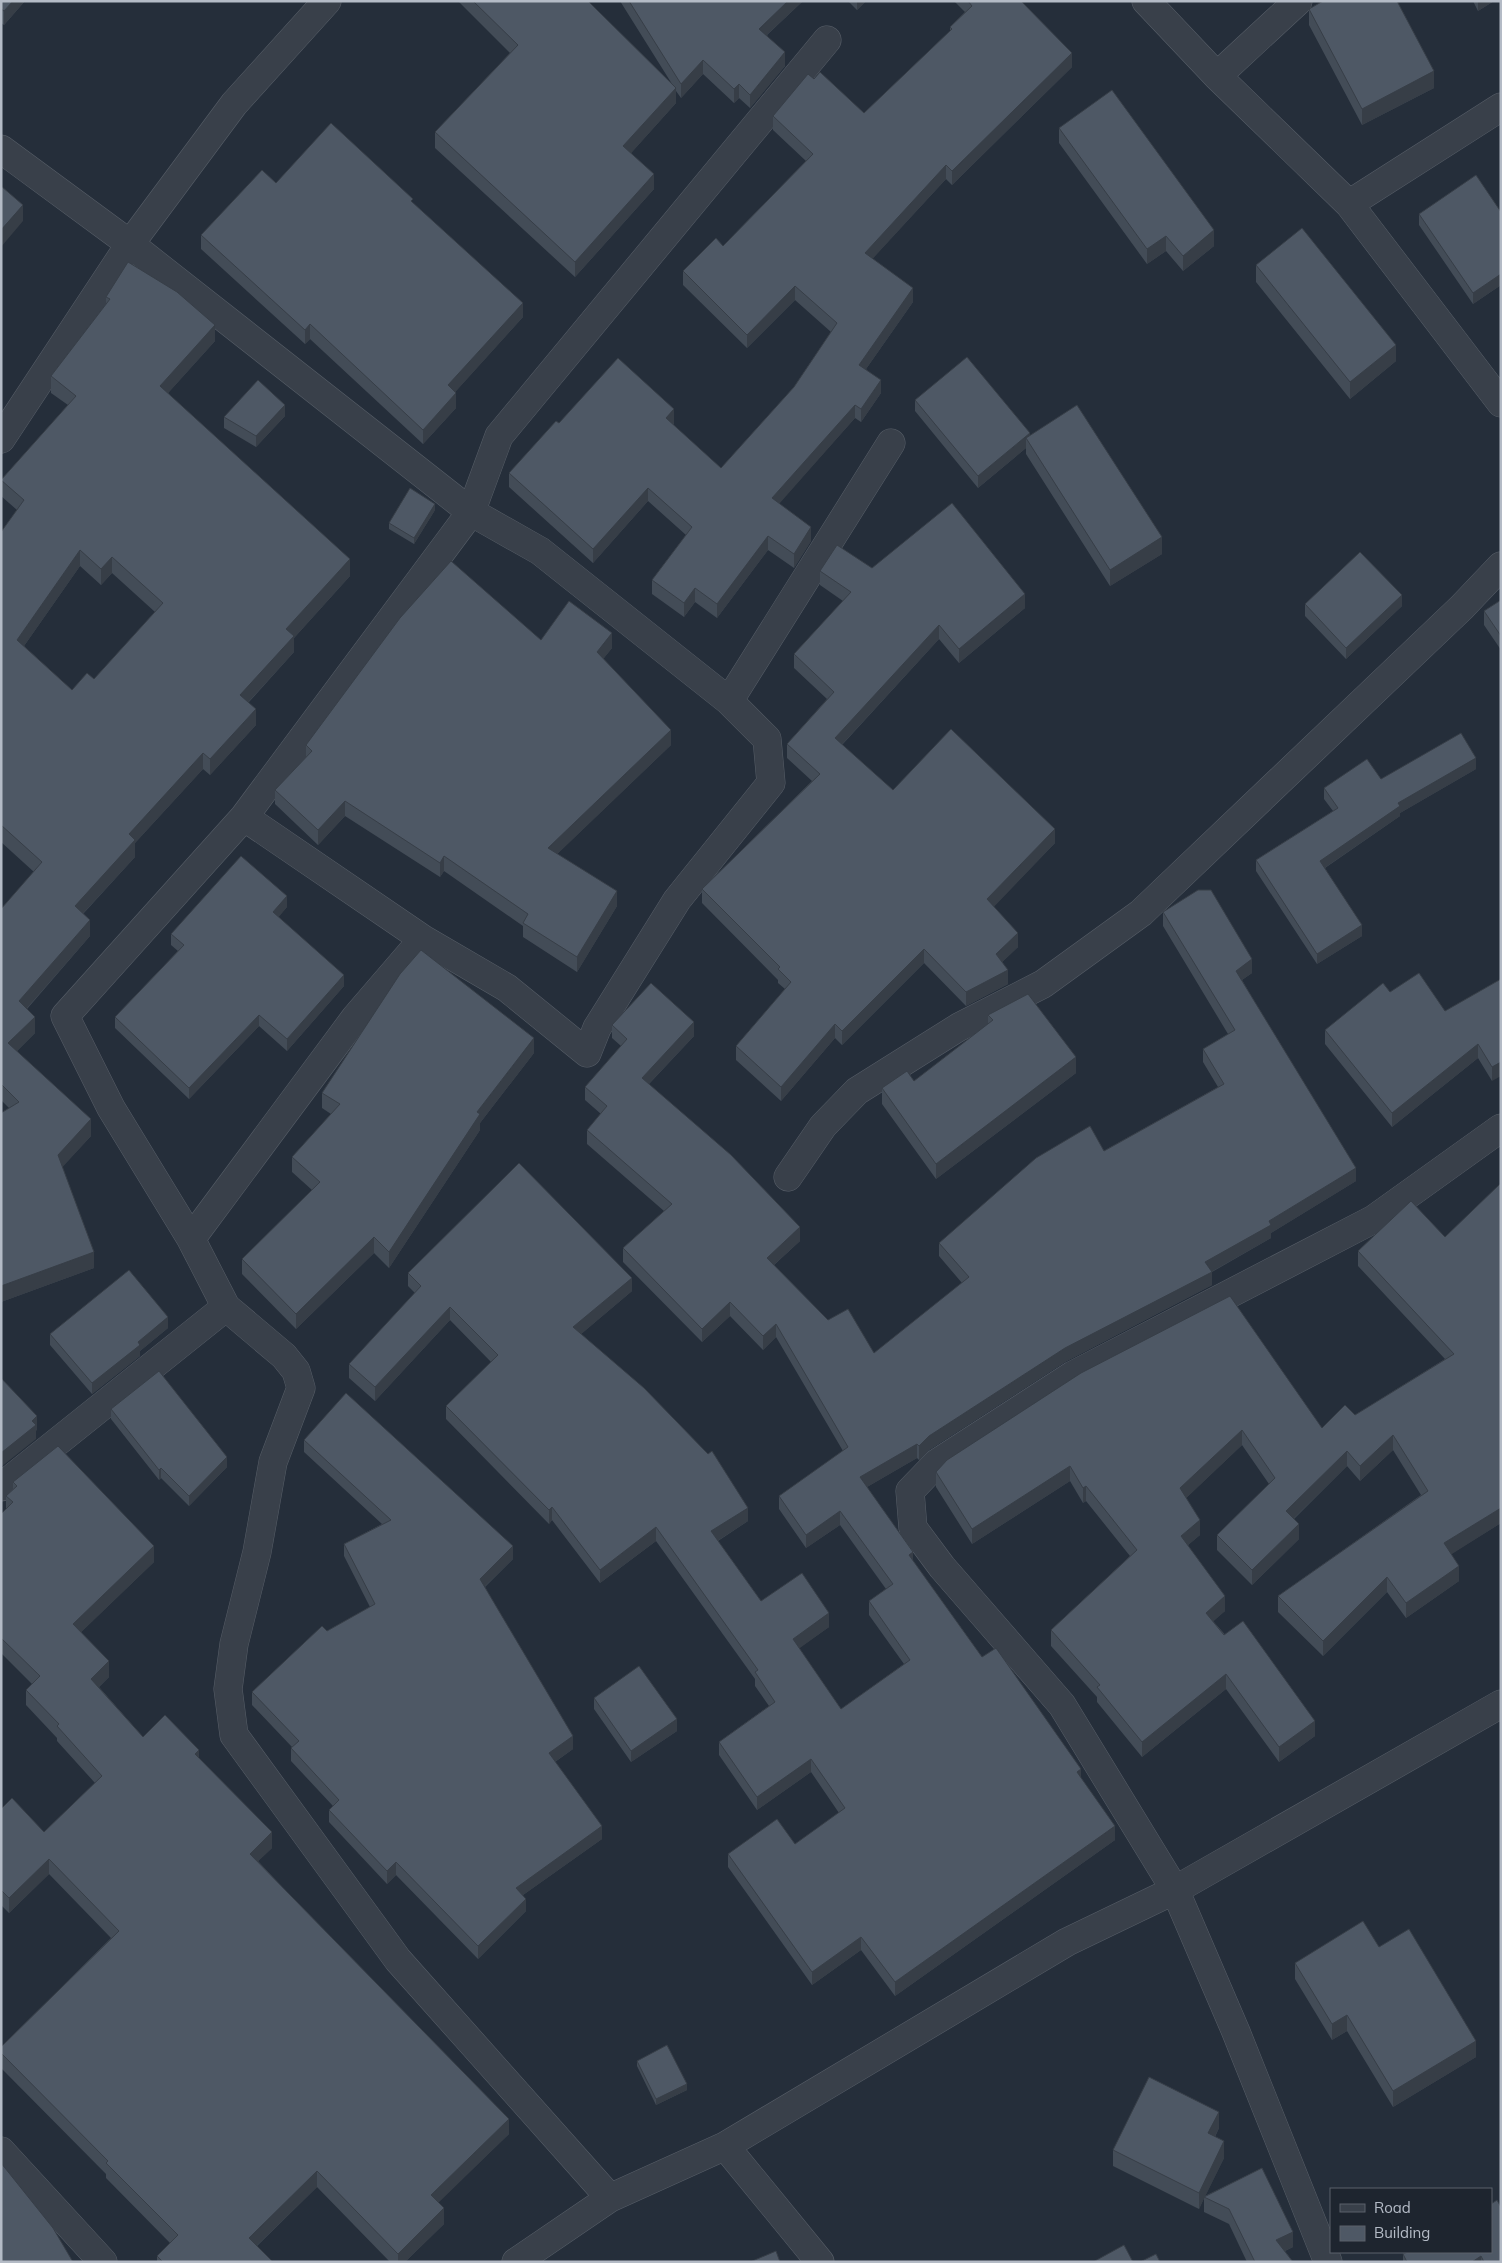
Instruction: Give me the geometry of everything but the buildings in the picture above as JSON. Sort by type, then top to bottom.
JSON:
[{"type":"street","points":[[1,439],[130,244],[234,104],[327,1]]},
{"type":"street","points":[[1146,1],[1217,76],[1349,204],[1501,403]]},
{"type":"street","points":[[1217,76],[1298,1]]},
{"type":"street","points":[[610,2198],[398,1960],[234,1735],[228,1689],[234,1644],[258,1552],[273,1462],[301,1388],[296,1371],[284,1356],[226,1307],[191,1239],[111,1108],[64,1016],[244,817],[471,512],[499,436],[827,40]]},
{"type":"street","points":[[1349,204],[1501,107]]},
{"type":"street","points":[[1,149],[130,244],[471,512],[540,550],[729,701],[766,740],[771,783],[677,900],[597,1028],[587,1053],[507,988],[424,939],[244,817]]},
{"type":"street","points":[[729,701],[891,443]]},
{"type":"street","points":[[788,1177],[823,1126],[857,1091],[959,1027],[1043,984],[1141,913],[1462,607],[1501,566]]},
{"type":"street","points":[[191,1239],[355,1018],[424,939]]},
{"type":"street","points":[[1328,2262],[1236,2032],[1174,1890],[1062,1704],[942,1567],[913,1528],[910,1491],[936,1463],[1073,1375],[1374,1219],[1501,1128]]},
{"type":"street","points":[[1,1487],[226,1307]]},
{"type":"street","points":[[516,2262],[610,2198],[725,2146],[1067,1942],[1174,1890],[1501,1704]]},
{"type":"street","points":[[725,2146],[820,2262]]},
{"type":"street","points":[[1,2151],[103,2262]]}]
